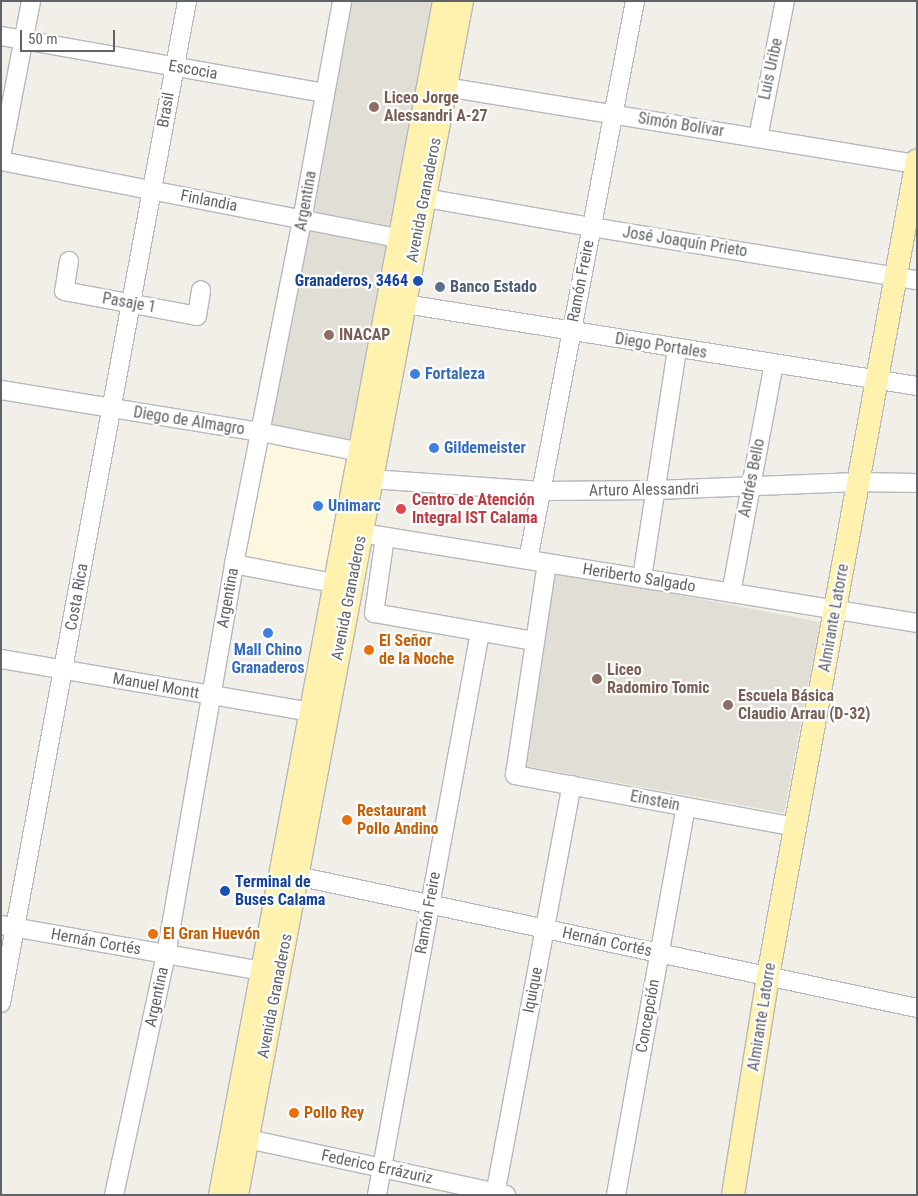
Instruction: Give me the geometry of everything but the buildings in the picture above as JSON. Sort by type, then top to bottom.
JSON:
[{"type":"main road","name":"Avenida Granaderos","points":[[220,1195],[270,972],[297,876],[362,533],[371,479],[368,454],[408,240],[444,1]]},
{"type":"main road","name":"Avenida Granaderos","points":[[237,1195],[248,1139],[270,972],[310,712],[334,584],[405,304],[408,240],[425,198],[462,1]]},
{"type":"main road","name":"Almirante Latorre","points":[[734,1195],[768,976],[877,380],[906,278],[917,163]]},
{"type":"street","points":[[1,157],[31,1]]},
{"type":"street","name":"Brasil","points":[[152,190],[186,1]]},
{"type":"street","name":"Argentina","points":[[114,1195],[166,955],[234,564],[302,220],[342,1]]},
{"type":"street","name":"Ramón Freire","points":[[528,560],[615,114],[635,1]]},
{"type":"street","name":"Luis Uribe","points":[[758,138],[785,1]]},
{"type":"street","name":"Escocia","points":[[1,36],[325,93]]},
{"type":"street","name":"Simón Bolívar","points":[[446,86],[917,163]]},
{"type":"street","name":"Finlandia","points":[[1,161],[408,240]]},
{"type":"street","name":"Costa Rica","points":[[1,1003],[8,927],[63,670],[152,190]]},
{"type":"street","name":"José Joaquín Prieto","points":[[425,198],[592,228],[906,278]]},
{"type":"street","name":"Pasaje 1","points":[[69,261],[64,291],[197,316],[202,290]]},
{"type":"street","name":"Diego Portales","points":[[405,304],[917,386]]},
{"type":"street","points":[[642,578],[677,348]]},
{"type":"street","name":"Andrés Bello","points":[[731,593],[774,364]]},
{"type":"street","name":"Diego de Almagro","points":[[1,390],[261,432],[368,454]]},
{"type":"street","name":"Arturo Alessandri","points":[[371,479],[542,491],[751,488],[858,482],[917,483]]},
{"type":"street","name":"Heriberto Salgado","points":[[362,533],[917,622]]},
{"type":"street","points":[[385,537],[374,613],[535,641],[547,563]]},
{"type":"street","points":[[234,564],[334,584]]},
{"type":"street","name":"Ramón Freire","points":[[377,1195],[480,632]]},
{"type":"street","name":"Einstein","points":[[535,641],[515,775],[796,827]]},
{"type":"street","name":"Manuel Montt","points":[[1,659],[310,712]]},
{"type":"street","name":"Iquique","points":[[499,1194],[572,786]]},
{"type":"street","name":"Concepción","points":[[616,1195],[686,807]]},
{"type":"street","name":"Hernán Cortés","points":[[297,876],[917,1008]]},
{"type":"street","name":"Hernán Cortés","points":[[8,927],[270,972]]},
{"type":"street","name":"Federico Errázuriz","points":[[248,1139],[499,1194]]},
{"type":"shaded area","name":"Liceo Jorge Alessandri A-27","points":[[346,1],[439,1],[398,229],[308,212]]},
{"type":"shaded area","name":"INACAP","points":[[305,227],[389,245],[355,444],[265,428]]},
{"type":"shaded area","points":[[261,442],[350,459],[327,572],[241,557]]},
{"type":"shaded area","points":[[554,571],[820,622],[784,813],[526,766]]},
{"type":"place","name":"Liceo Jorge Alessandri A-27","points":[[374,107]]},
{"type":"place","name":"Granaderos, 3464","points":[[418,281]]},
{"type":"place","name":"Banco Estado","points":[[440,287]]},
{"type":"place","name":"INACAP","points":[[329,335]]},
{"type":"place","name":"Fortaleza","points":[[415,374]]},
{"type":"place","name":"Gildemeister","points":[[434,448]]},
{"type":"place","name":"Unimarc","points":[[318,506]]},
{"type":"place","name":"Centro de Atención Integral IST Calama","points":[[401,509]]},
{"type":"place","name":"Mall Chino Granaderos","points":[[268,633]]},
{"type":"place","name":"El Señor de la Noche","points":[[369,650]]},
{"type":"place","name":"Liceo Radomiro Tomic","points":[[597,679]]},
{"type":"place","name":"Escuela Básica Claudio Arrau (D-32)","points":[[728,705]]},
{"type":"place","name":"Restaurant Pollo Andino","points":[[347,820]]},
{"type":"place","name":"Terminal de Buses Calama","points":[[225,891]]},
{"type":"place","name":"El Gran Huevón","points":[[153,934]]},
{"type":"place","name":"Pollo Rey","points":[[294,1113]]}]
